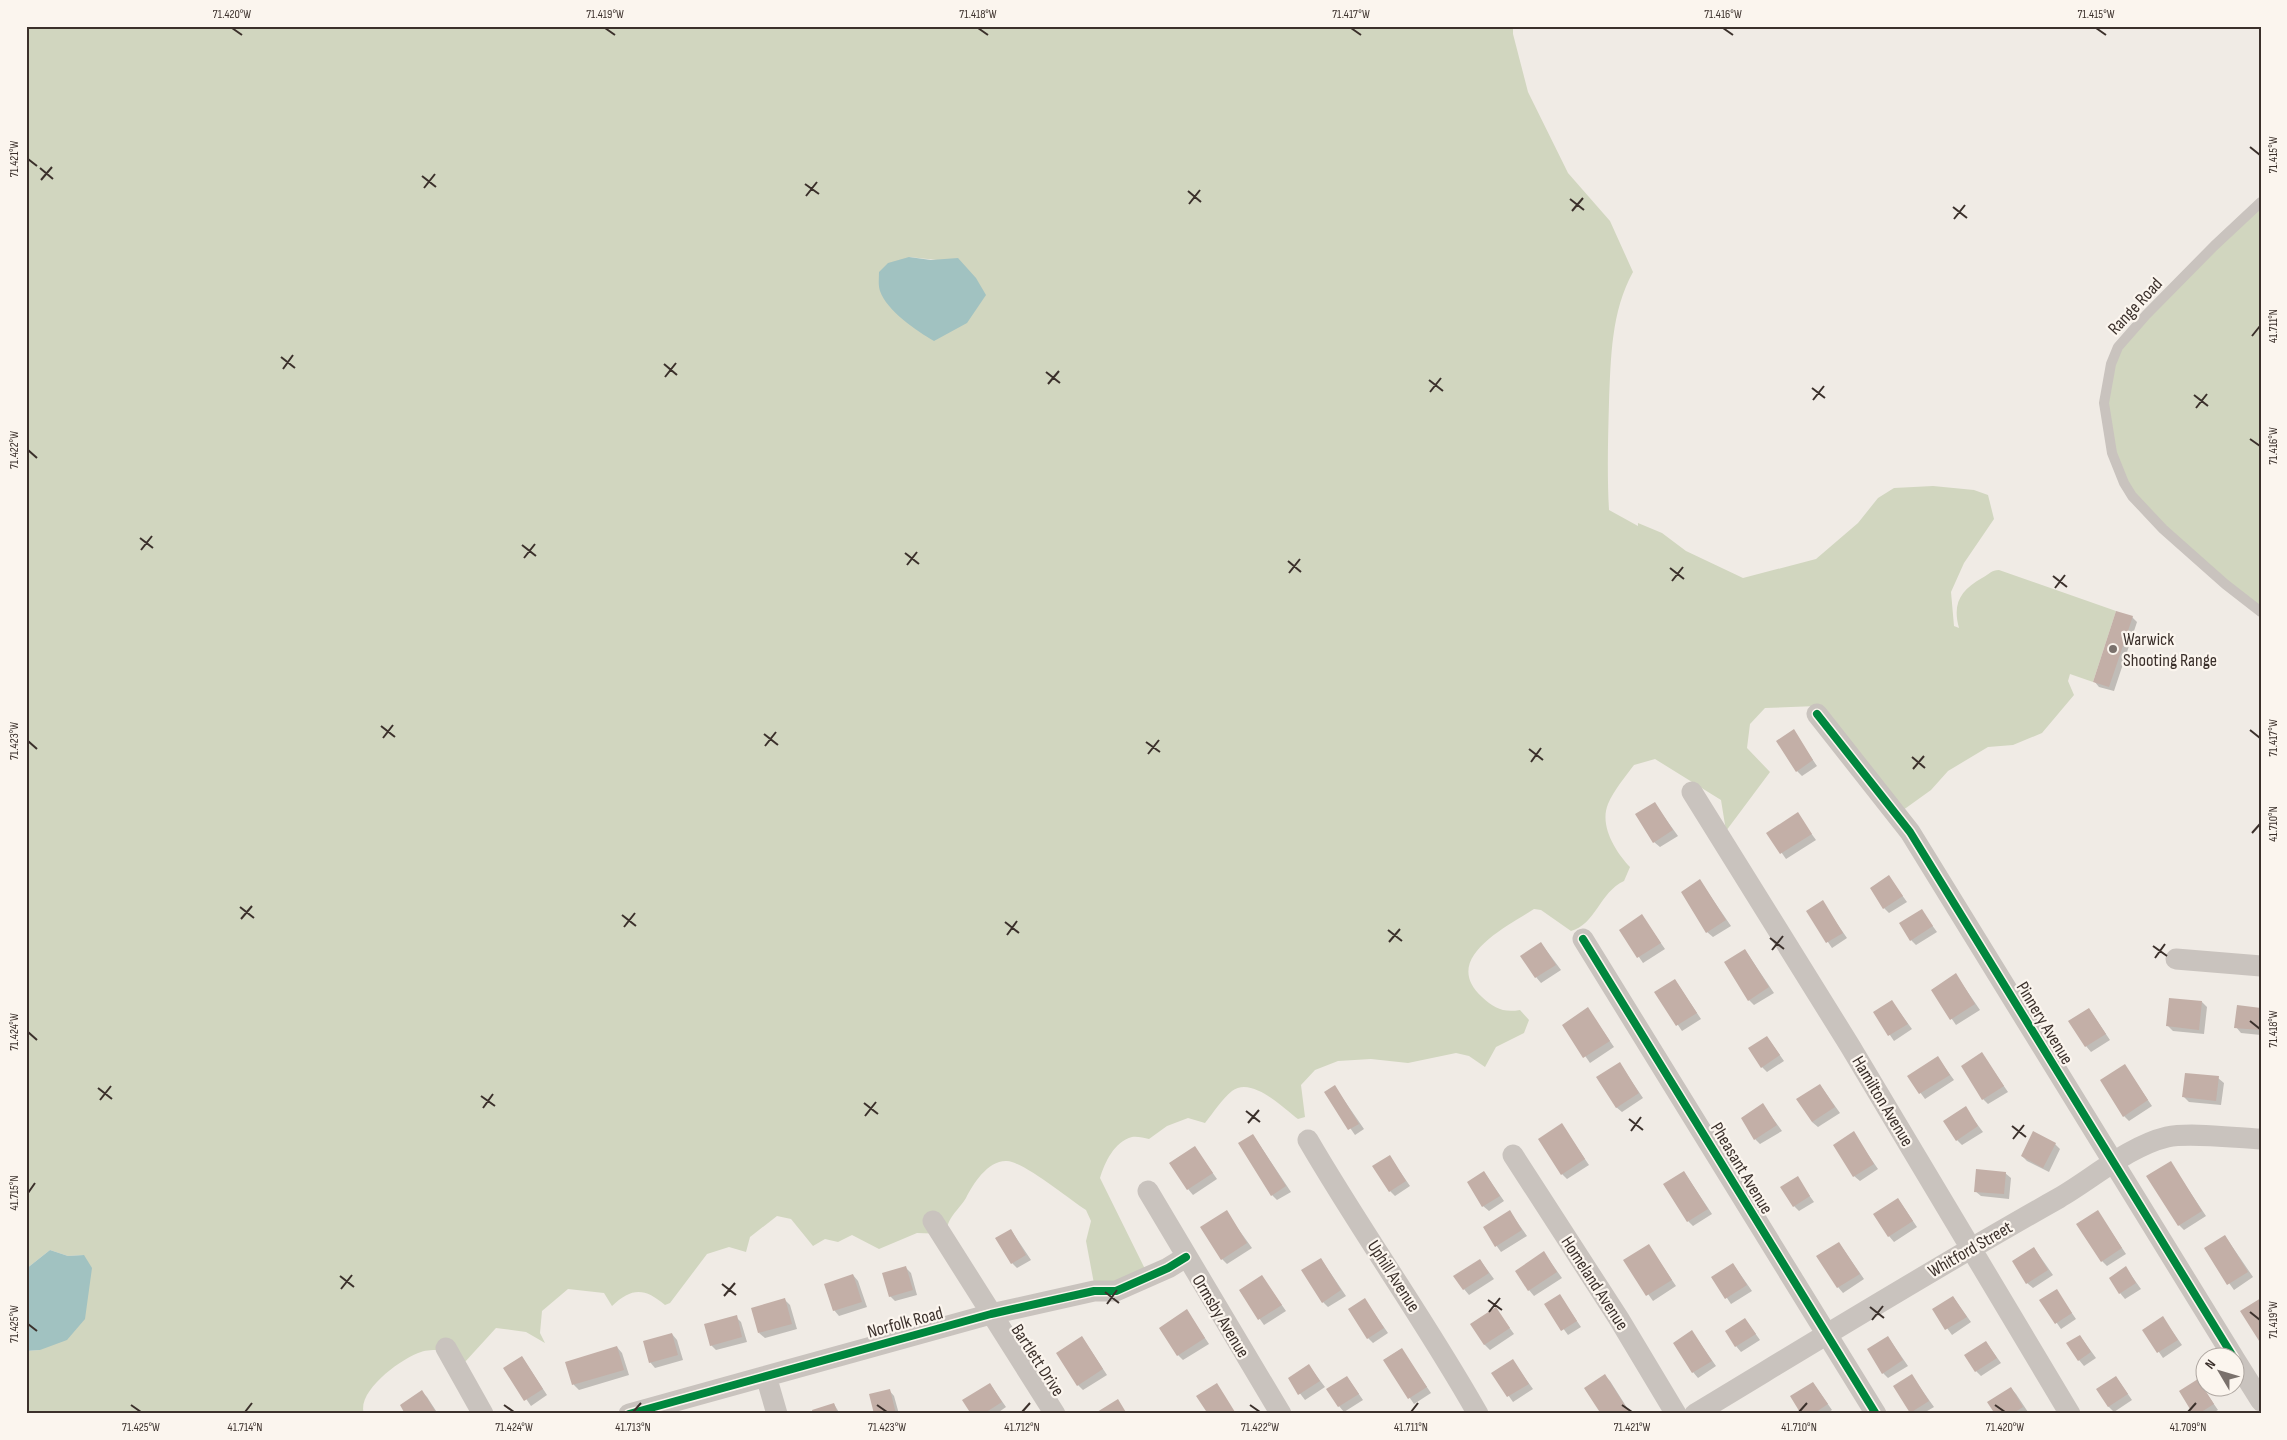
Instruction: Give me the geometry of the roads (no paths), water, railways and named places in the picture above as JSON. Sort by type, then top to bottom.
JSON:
[{"type":"street","name":"Pinnery Avenue","points":[[1817,714],[1910,832],[2228,1348]]},
{"type":"street","name":"Hamilton Avenue","points":[[1692,792],[1850,1046],[2070,1414]]},
{"type":"street","name":"Pheasant Avenue","points":[[1584,939],[1876,1414]]},
{"type":"street","points":[[2176,959],[2261,966]]},
{"type":"street","name":"Whitford Street","points":[[1695,1414],[1970,1248],[2065,1194],[2140,1147],[2168,1137],[2182,1135],[2261,1139]]},
{"type":"street","name":"Uphill Avenue","points":[[1308,1140],[1335,1186],[1445,1356],[1478,1414]]},
{"type":"street","name":"Homeland Avenue","points":[[1513,1154],[1619,1319],[1676,1414]]},
{"type":"street","name":"Ormsby Avenue","points":[[1148,1191],[1281,1414]]},
{"type":"street","name":"Bartlett Drive","points":[[933,1221],[1055,1414]]},
{"type":"street","name":"Norfolk Road","points":[[629,1414],[991,1314],[1094,1291],[1116,1291],[1168,1268],[1186,1257]]},
{"type":"street","points":[[446,1348],[483,1414]]},
{"type":"street","name":"Pinnery Avenue","points":[[2244,1374],[2261,1402]]},
{"type":"street","points":[[766,1376],[777,1414]]},
{"type":"lane","name":"Range Road","points":[[2261,202],[2214,246],[2146,315],[2118,347],[2111,364],[2104,403],[2112,454],[2124,483],[2132,496],[2169,534],[2225,584],[2261,612]]},
{"type":"water","points":[[909,257],[931,260],[958,258],[976,278],[986,295],[967,323],[934,341],[911,326],[889,306],[880,291],[879,272],[888,263]]},
{"type":"water","points":[[50,1250],[68,1256],[84,1255],[92,1268],[85,1319],[67,1340],[40,1350],[26,1351],[26,1269]]},
{"type":"place","name":"Warwick Shooting Range","points":[[2113,649]]}]
